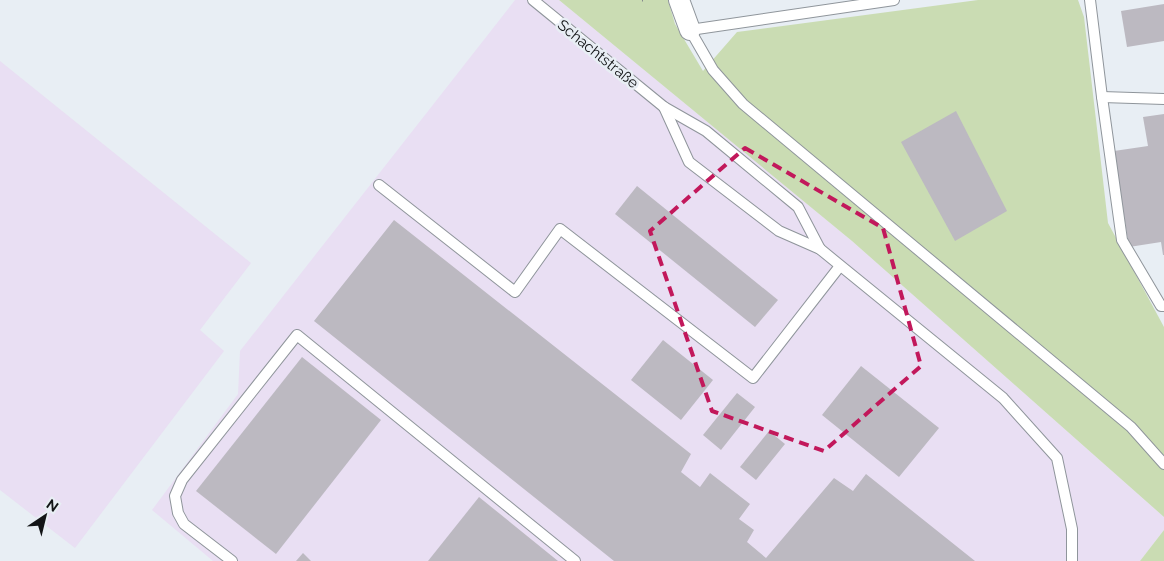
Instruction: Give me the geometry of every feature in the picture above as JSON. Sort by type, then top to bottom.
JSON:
[{"type":"street","points":[[679,0],[690,30]]},
{"type":"lane","name":"Schachtstraße","points":[[533,0],[664,107],[706,131],[798,207],[820,249]]},
{"type":"lane","points":[[894,0],[690,30],[713,70],[744,104],[1131,427],[1164,464]]},
{"type":"lane","points":[[1090,0],[1122,240],[1161,306],[1164,306]]},
{"type":"lane","points":[[1102,97],[1164,98]]},
{"type":"lane","points":[[664,107],[689,162],[779,231],[820,249],[1003,398],[1058,458],[1072,529],[1072,561]]},
{"type":"lane","points":[[379,185],[515,292],[560,229],[752,378],[840,266]]},
{"type":"lane","points":[[232,561],[184,524],[178,513],[175,496],[182,480],[296,335],[575,561]]},
{"type":"highlighted area","points":[[745,148],[883,228],[921,366],[824,451],[712,411],[650,231]]},
{"type":"shaded area","points":[[515,0],[559,0],[852,241],[1164,517],[1164,530],[1140,561],[213,561],[152,510],[238,394],[240,351]]},
{"type":"shaded area","points":[[0,61],[251,263],[200,330],[224,351],[75,548],[0,490]]},
{"type":"green space","points":[[559,0],[668,0],[675,24],[703,71],[737,32],[978,0],[1078,0],[1084,17],[1108,223],[1164,327],[1164,517],[852,241]]},
{"type":"green space","points":[[1164,530],[1164,561],[1140,561]]},
{"type":"building","points":[[1164,4],[1164,41],[1127,47],[1121,11]]},
{"type":"building","points":[[956,111],[1007,211],[955,241],[901,142]]},
{"type":"building","points":[[1164,114],[1163,255],[1161,242],[1129,247],[1114,151],[1148,146],[1143,117]]},
{"type":"building","points":[[637,186],[778,300],[755,327],[615,214]]},
{"type":"building","points":[[394,220],[691,454],[681,472],[700,487],[710,473],[750,504],[739,519],[754,530],[747,542],[766,558],[834,478],[853,491],[866,474],[975,561],[614,561],[314,321]]},
{"type":"building","points":[[663,340],[713,380],[681,420],[631,380]]},
{"type":"building","points":[[302,357],[381,420],[276,554],[196,491]]},
{"type":"building","points":[[861,366],[939,428],[899,477],[822,415]]},
{"type":"building","points":[[737,393],[755,407],[721,450],[703,435]]},
{"type":"building","points":[[769,431],[785,444],[756,480],[740,467]]},
{"type":"building","points":[[479,497],[558,561],[428,561]]},
{"type":"building","points":[[303,553],[311,561],[296,561]]}]
